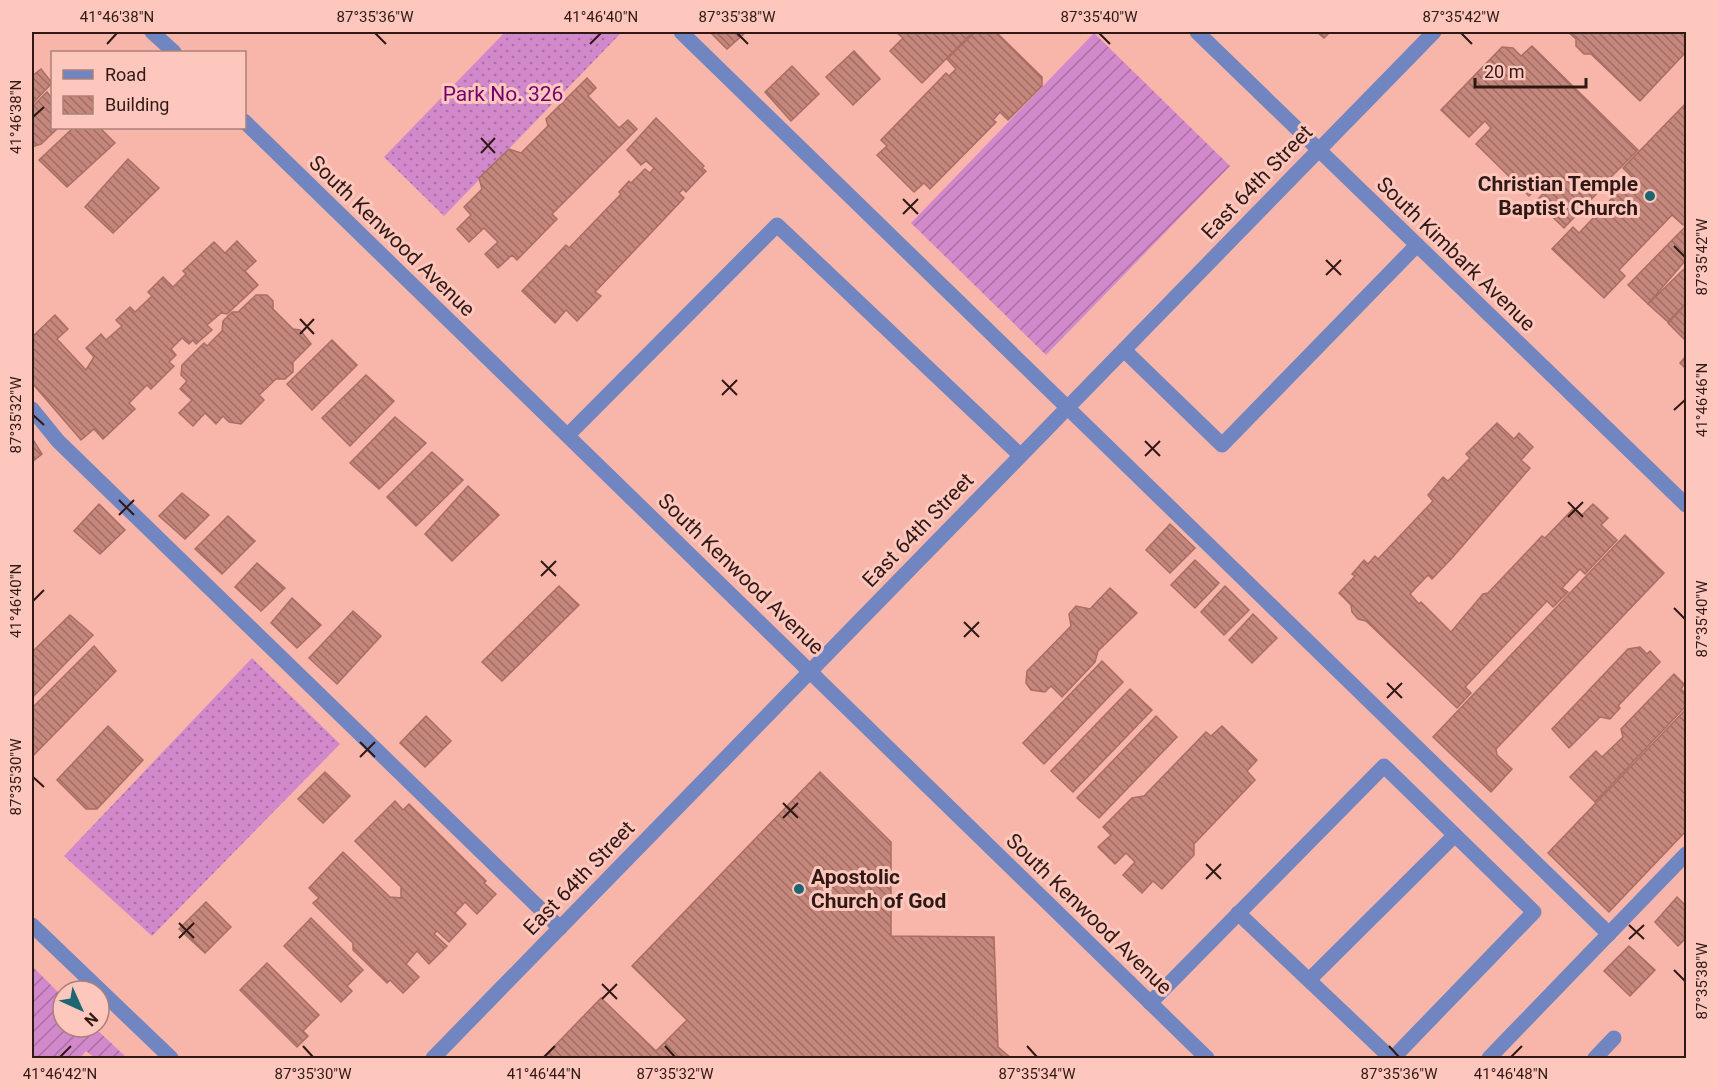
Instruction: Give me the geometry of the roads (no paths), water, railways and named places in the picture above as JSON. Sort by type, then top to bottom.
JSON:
[{"type":"street","points":[[152,32],[173,51]]},
{"type":"street","points":[[681,32],[1609,934]]},
{"type":"street","name":"South Kimbark Avenue","points":[[1197,32],[1686,505]]},
{"type":"street","name":"East 64th Street","points":[[433,1059],[1434,32]]},
{"type":"street","name":"South Kenwood Avenue","points":[[246,123],[1207,1059]]},
{"type":"street","points":[[568,435],[777,225],[1020,455]]},
{"type":"street","points":[[1124,350],[1222,445],[1417,245]]},
{"type":"street","points":[[32,409],[58,441],[560,928]]},
{"type":"street","points":[[1150,1003],[1238,913],[1384,766],[1534,912],[1392,1059],[1238,913]]},
{"type":"street","points":[[1309,980],[1455,835]]},
{"type":"street","points":[[1490,1059],[1686,855]]},
{"type":"street","points":[[32,925],[171,1059]]},
{"type":"street","points":[[1595,1059],[1614,1038]]},
{"type":"place","name":"Christian Temple Baptist Church","points":[[1650,196]]},
{"type":"place","name":"Apostolic Church of God","points":[[799,889]]},
{"type":"park label","name":"Park No. 326","points":[[503,94]]}]
